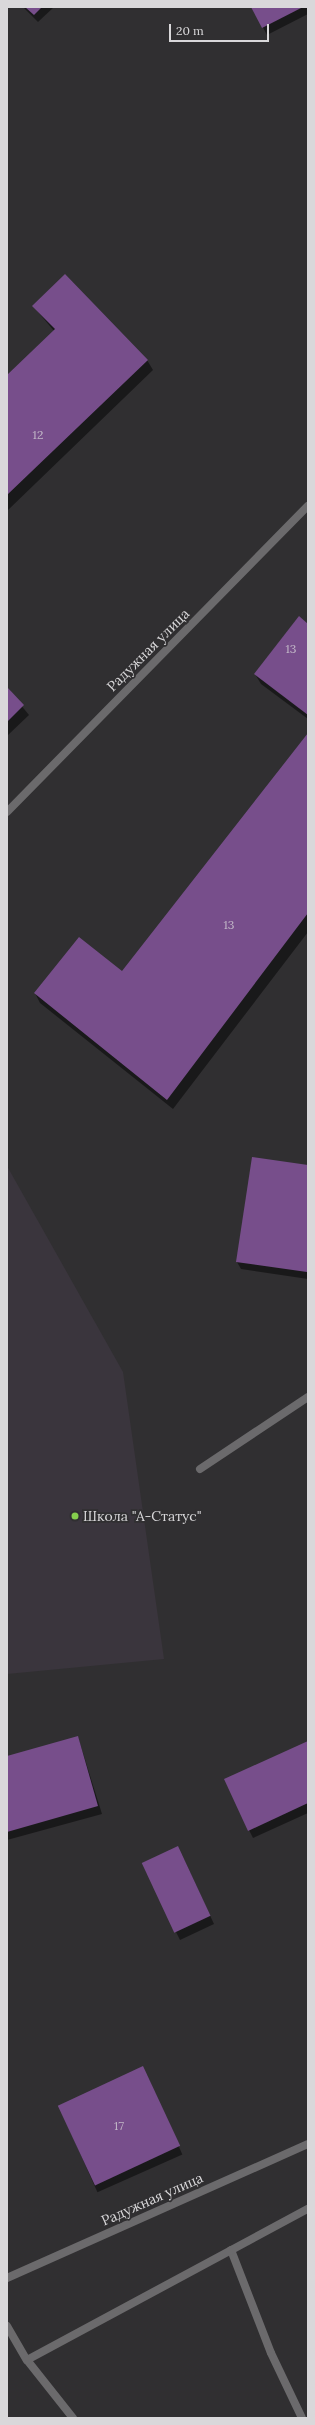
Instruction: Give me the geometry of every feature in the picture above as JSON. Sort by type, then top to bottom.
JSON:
[{"type":"street","name":"Радужная улица","points":[[7,812],[308,506]]},
{"type":"street","points":[[200,1469],[308,1397]]},
{"type":"street","name":"Радужная улица","points":[[7,2278],[308,2144]]},
{"type":"street","points":[[27,2360],[308,2209]]},
{"type":"street","points":[[231,2250],[271,2353],[302,2418]]},
{"type":"street","points":[[7,2326],[27,2360],[73,2418]]},
{"type":"shaded area","name":"Школа \"А-Статус\"","points":[[7,1166],[123,1372],[164,1659],[7,1674]]},
{"type":"building","points":[[25,7],[42,7],[34,15]]},
{"type":"building","points":[[251,7],[303,7],[262,28]]},
{"type":"building","points":[[65,274],[148,360],[7,495],[7,375],[55,329],[32,306]]},
{"type":"building","points":[[299,616],[308,624],[308,715],[254,674]]},
{"type":"building","points":[[7,687],[24,705],[7,722]]},
{"type":"building","points":[[308,733],[308,913],[167,1100],[34,993],[79,937],[122,971]]},
{"type":"building","points":[[252,1157],[308,1165],[307,1272],[236,1262]]},
{"type":"building","points":[[78,1736],[98,1806],[7,1832],[7,1756]]},
{"type":"building","points":[[308,1741],[308,1803],[248,1831],[224,1779]]},
{"type":"building","points":[[178,1846],[211,1916],[174,1933],[142,1863]]},
{"type":"building","points":[[143,2066],[180,2146],[95,2185],[58,2106]]},
{"type":"place","name":"Школа \"А-Статус\"","points":[[75,1516]]}]
